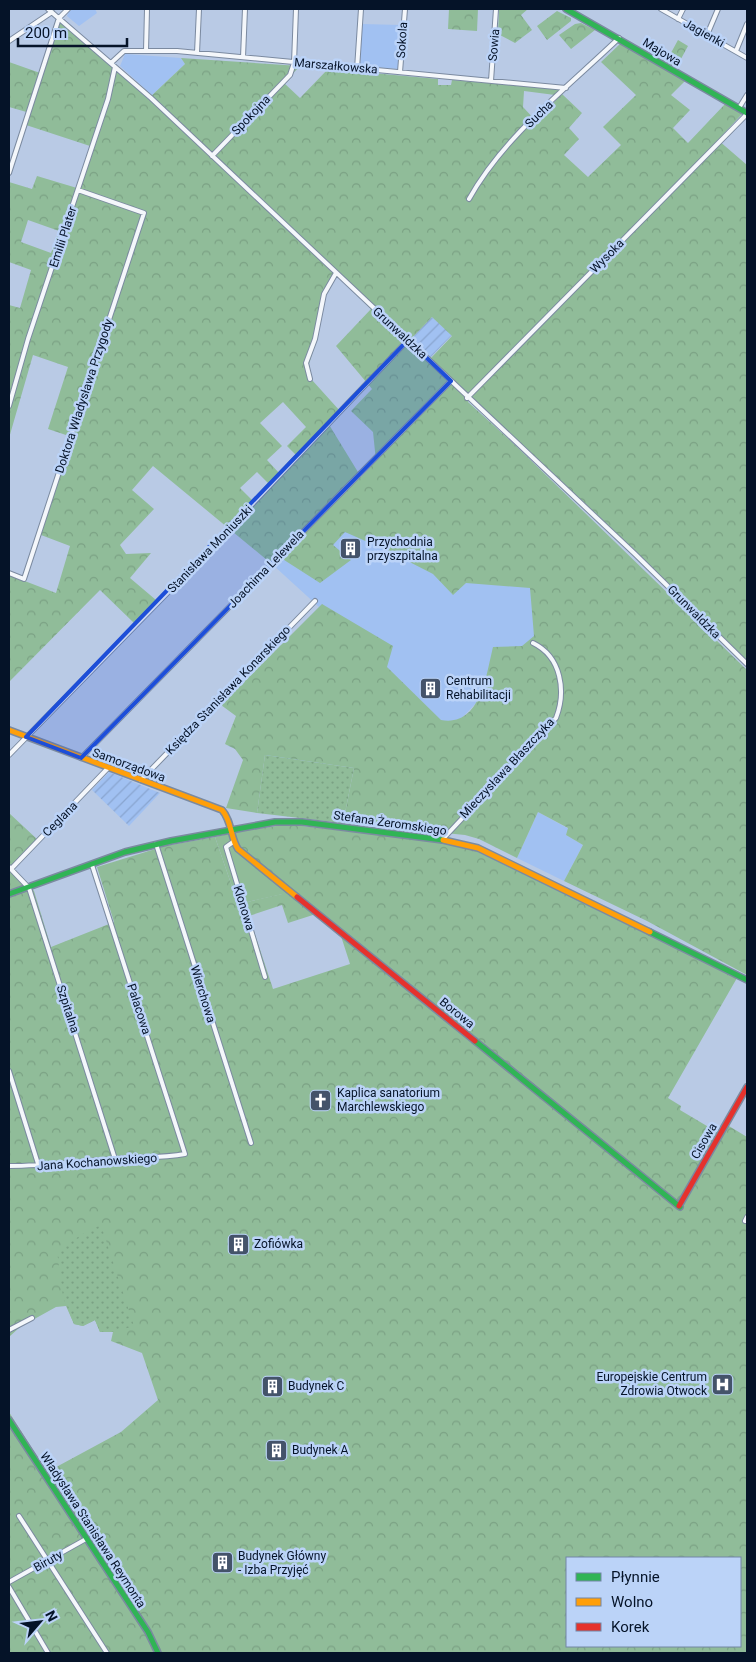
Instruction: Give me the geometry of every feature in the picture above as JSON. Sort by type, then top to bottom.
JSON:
[{"type":"street","name":"Grunwaldzka","points":[[48,9],[53,10],[59,18],[212,156],[634,554],[747,664]]},
{"type":"street","points":[[9,173],[59,18],[68,9]]},
{"type":"street","points":[[146,51],[148,9]]},
{"type":"street","points":[[197,53],[198,9]]},
{"type":"street","points":[[243,57],[245,9]]},
{"type":"street","points":[[294,62],[296,9]]},
{"type":"street","points":[[357,69],[361,9]]},
{"type":"street","name":"Sokola","points":[[400,72],[405,9]]},
{"type":"street","name":"Sowia","points":[[491,82],[496,9]]},
{"type":"street","name":"Majowa","points":[[570,9],[747,113]]},
{"type":"street","name":"Jagienki","points":[[661,9],[747,58]]},
{"type":"street","points":[[678,19],[683,9]]},
{"type":"street","points":[[708,35],[718,9]]},
{"type":"street","points":[[9,41],[53,10]]},
{"type":"street","points":[[736,51],[747,24]]},
{"type":"street","name":"Sucha","points":[[469,199],[493,163],[522,130],[619,38]]},
{"type":"street","name":"Marszałkowska","points":[[111,63],[124,51],[197,53],[566,88]]},
{"type":"street","name":"Spokojna","points":[[212,156],[290,75],[294,62]]},
{"type":"street","name":"Emilii Plater","points":[[9,406],[28,339],[108,99],[115,67]]},
{"type":"street","points":[[739,108],[747,95]]},
{"type":"street","name":"Wysoka","points":[[467,398],[747,113]]},
{"type":"street","name":"Doktora Władysława Przygody","points":[[9,573],[24,579],[144,213],[78,190]]},
{"type":"street","points":[[310,379],[306,363],[315,339],[324,294],[336,273]]},
{"type":"street","name":"Stanisława Moniuszki","points":[[9,755],[298,457],[408,340]]},
{"type":"street","name":"Joachima Lelewela","points":[[81,758],[450,381]]},
{"type":"street","name":"Księdza Stanisława Konarskiego","points":[[141,780],[315,601]]},
{"type":"street","name":"Mieczysława Błaszczyka","points":[[442,840],[556,718],[561,706],[562,684],[549,656],[541,647],[534,643]]},
{"type":"street","name":"Samorządowa","points":[[9,730],[220,808],[229,818],[231,830]]},
{"type":"street","name":"Ceglana","points":[[10,868],[95,784],[108,768]]},
{"type":"street","name":"Stefana Żeromskiego","points":[[9,894],[125,852],[156,844],[275,822],[302,822],[442,840],[478,848],[747,980]]},
{"type":"street","points":[[231,830],[233,842]]},
{"type":"street","name":"Klonowa","points":[[233,842],[226,847],[265,977]]},
{"type":"street","name":"Borowa","points":[[233,842],[238,849],[266,872],[680,1206]]},
{"type":"street","name":"Wierchowa","points":[[156,844],[251,1143]]},
{"type":"street","name":"Pałacowa","points":[[92,864],[185,1154]]},
{"type":"street","name":"Szpitalna","points":[[10,868],[29,888],[115,1159]]},
{"type":"street","points":[[9,1071],[39,1166]]},
{"type":"street","name":"Cisowa","points":[[680,1206],[747,1087]]},
{"type":"street","name":"Jana Kochanowskiego","points":[[9,1166],[39,1166],[115,1159],[168,1157],[185,1154]]},
{"type":"street","points":[[9,1330],[32,1318]]},
{"type":"street","name":"Władysława Stanisława Reymonta","points":[[10,1423],[148,1632],[158,1653]]},
{"type":"street","points":[[19,1516],[107,1653]]},
{"type":"street","name":"Biruty","points":[[9,1582],[86,1539]]},
{"type":"street","points":[[9,1587],[48,1653]]},
{"type":"highlighted area","points":[[408,340],[451,381],[81,758],[26,737]]},
{"type":"shaded area","points":[[74,9],[95,9],[97,13],[79,26],[67,16],[69,11]]},
{"type":"shaded area","points":[[362,24],[401,25],[399,69],[360,66]]},
{"type":"shaded area","points":[[125,54],[181,58],[185,64],[152,95],[120,66]]},
{"type":"shaded area","points":[[432,317],[452,335],[429,359],[410,340]]},
{"type":"shaded area","points":[[353,485],[581,594],[407,775],[246,753],[228,746],[239,715],[226,703],[319,607],[273,565]]},
{"type":"shaded area","points":[[109,772],[160,793],[129,826],[92,790]]},
{"type":"shaded area","points":[[538,812],[569,829],[566,835],[583,845],[564,881],[517,858]]},
{"type":"green space","points":[[449,9],[478,9],[477,31],[448,29]]},
{"type":"green space","points":[[499,9],[528,9],[521,15],[532,30],[515,43],[498,34]]},
{"type":"green space","points":[[557,11],[571,18],[571,21],[547,40],[537,26]]},
{"type":"green space","points":[[61,20],[148,99],[185,64],[181,58],[300,66],[284,83],[300,98],[328,69],[438,79],[438,85],[451,85],[452,80],[561,89],[555,95],[524,91],[523,107],[536,121],[562,94],[582,113],[569,128],[579,139],[564,155],[588,177],[621,145],[603,127],[636,95],[601,62],[621,43],[685,81],[671,95],[690,110],[673,128],[688,143],[725,104],[742,114],[718,140],[747,165],[747,661],[637,554],[470,399],[468,402],[514,444],[747,670],[747,975],[647,921],[564,881],[583,845],[566,835],[568,828],[538,812],[517,858],[479,839],[465,835],[343,823],[354,768],[265,755],[257,813],[226,808],[243,760],[235,749],[225,744],[236,716],[221,705],[322,604],[393,646],[387,667],[441,720],[454,720],[465,715],[479,697],[493,647],[522,646],[534,636],[530,588],[466,583],[453,595],[433,574],[345,532],[333,545],[351,560],[320,583],[281,558],[273,565],[153,466],[132,490],[154,509],[120,545],[126,554],[151,553],[130,578],[156,600],[134,623],[100,590],[9,682],[9,575],[56,593],[70,546],[41,535],[72,437],[48,429],[68,367],[33,355],[9,438],[9,305],[20,308],[31,270],[9,262],[9,182],[32,189],[37,176],[77,188],[90,146],[26,125],[30,113],[9,107],[9,62],[43,74]],"holes":[[[28,220],[59,231],[51,253],[21,242]],[[337,276],[371,309],[336,346],[372,389],[351,411],[373,432],[376,461],[361,477],[328,423],[340,411],[312,380],[309,364],[317,339],[326,294]],[[432,317],[452,336],[430,359],[410,340]],[[283,402],[306,427],[287,446],[297,456],[279,473],[267,460],[282,446],[260,423]],[[257,472],[268,483],[252,500],[240,488]]]},
{"type":"green space","points":[[581,23],[595,30],[571,49],[559,35],[575,24]]},
{"type":"green space","points":[[678,40],[688,46],[676,68],[666,62]]},
{"type":"green space","points":[[265,755],[354,768],[343,823],[257,813]]},
{"type":"green space","points":[[9,813],[38,840],[12,866],[34,891],[51,947],[114,922],[97,867],[165,846],[215,837],[238,904],[282,894],[288,886],[241,847],[242,831],[283,825],[435,841],[474,850],[737,978],[668,1098],[681,1106],[680,1110],[717,1132],[724,1123],[747,1137],[747,1653],[9,1653],[9,1412],[47,1472],[121,1432],[158,1400],[142,1353],[111,1341],[113,1332],[100,1332],[95,1320],[83,1326],[74,1324],[66,1306],[56,1307],[20,1327],[9,1337]],"holes":[[[282,905],[288,923],[316,914],[340,933],[350,964],[273,989],[249,916]]]},
{"type":"green space","points":[[242,831],[242,847],[289,886],[283,894],[238,904],[215,837]]},
{"type":"green space","points":[[101,1225],[134,1326],[114,1332],[100,1332],[95,1320],[83,1326],[74,1324],[63,1297],[57,1251],[87,1231]]},
{"type":"traffic: fast","points":[[566,9],[747,113]]},
{"type":"traffic: fast","points":[[9,894],[125,852],[171,841],[275,822],[302,822],[443,840]]},
{"type":"traffic: fast","points":[[650,932],[747,980]]},
{"type":"traffic: fast","points":[[475,1041],[680,1207]]},
{"type":"traffic: fast","points":[[9,1420],[148,1632],[158,1653]]},
{"type":"traffic: slow","points":[[9,730],[222,810],[228,819],[238,849],[297,897]]},
{"type":"traffic: slow","points":[[443,840],[478,848],[650,932]]},
{"type":"traffic: jam","points":[[297,897],[475,1041]]},
{"type":"traffic: jam","points":[[679,1206],[747,1087]]},
{"type":"place","name":"Przychodnia przyszpitalna","points":[[351,549]]},
{"type":"place","name":"Centrum Rehabilitacji","points":[[430,688]]},
{"type":"place","name":"Kaplica sanatorium Marchlewskiego","points":[[321,1100]]},
{"type":"place","name":"Zofiówka","points":[[238,1244]]},
{"type":"place","name":"Europejskie Centrum Zdrowia Otwock","points":[[723,1384]]},
{"type":"place","name":"Budynek C","points":[[272,1386]]},
{"type":"place","name":"Budynek A","points":[[276,1450]]},
{"type":"place","name":"Budynek Główny - Izba Przyjęć","points":[[222,1563]]}]
